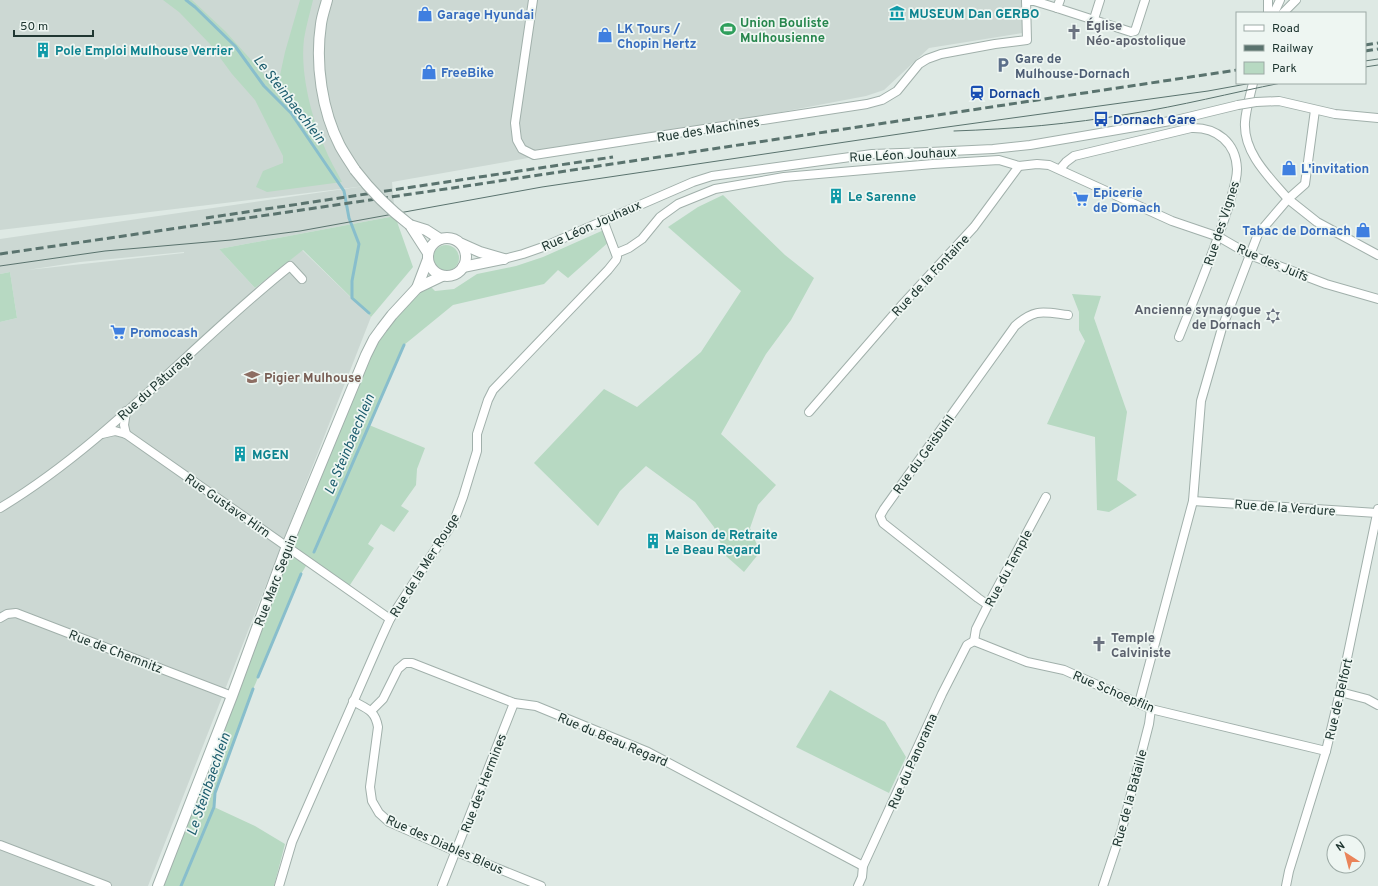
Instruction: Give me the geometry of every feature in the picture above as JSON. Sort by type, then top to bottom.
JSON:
[{"type":"street","points":[[327,0],[321,23],[319,48],[322,91],[332,127],[340,146],[355,170],[381,200],[410,225],[428,256],[432,270],[442,276],[454,275],[463,267],[466,255],[462,244],[452,238],[440,239],[434,242],[428,256]]},
{"type":"street","name":"Rue des Machines","points":[[533,0],[515,123],[517,140],[522,149],[534,155],[867,104],[882,100],[897,91],[919,64],[926,59],[942,54],[995,44],[1027,40],[1026,1]]},
{"type":"street","points":[[1094,19],[1100,0]]},
{"type":"street","points":[[1026,1],[1059,4],[1094,19],[1131,32],[1135,31],[1145,0]]},
{"type":"street","points":[[1268,0],[1268,12]]},
{"type":"street","points":[[1274,12],[1280,0]]},
{"type":"street","points":[[1284,12],[1296,0]]},
{"type":"street","points":[[1253,84],[1245,124],[1248,143],[1262,168],[1288,199],[1317,222],[1378,255]]},
{"type":"street","name":"Rue Léon Jouhaux","points":[[463,267],[523,254],[543,247],[693,182],[712,176],[872,154],[993,149],[1053,142],[1176,120],[1256,102],[1279,101],[1335,114],[1378,118]]},
{"type":"street","points":[[1139,703],[1193,501],[1200,401],[1222,328],[1258,234],[1288,199],[1305,184],[1315,110]]},
{"type":"street","name":"Rue des Vignes","points":[[1060,169],[1074,156],[1191,128],[1203,128],[1212,131],[1222,136],[1232,147],[1236,160],[1236,180],[1219,237],[1179,337]]},
{"type":"street","points":[[603,220],[617,253],[629,248],[642,239],[660,217],[678,204],[715,189],[784,177],[933,164],[999,160],[1020,166],[1037,164],[1049,165],[1060,169]]},
{"type":"street","name":"Rue de la Fontaine","points":[[809,412],[901,306],[974,227],[1020,166]]},
{"type":"street","name":"Rue des Juifs","points":[[1060,169],[1172,221],[1219,237],[1250,255],[1326,284],[1378,299]]},
{"type":"street","points":[[410,225],[426,230],[440,239]]},
{"type":"street","name":"Rue Léon Jouhaux","points":[[462,244],[480,252],[504,258]]},
{"type":"street","name":"Rue de la Mer Rouge","points":[[279,886],[292,842],[390,619],[454,521],[477,451],[477,434],[488,400],[493,390],[608,270],[616,260],[617,253]]},
{"type":"street","name":"Rue Marc Seguin","points":[[417,288],[428,256]]},
{"type":"street","name":"Rue du Pâturage","points":[[0,508],[26,492],[55,471],[100,434],[261,289],[290,266],[302,279]]},
{"type":"street","name":"Rue Marc Seguin","points":[[158,886],[232,696],[287,546],[366,355],[374,339],[385,323],[417,288],[442,276]]},
{"type":"street","name":"Rue du Geisbuhl","points":[[988,605],[883,523],[880,516],[1015,326],[1026,316],[1040,312],[1068,315]]},
{"type":"street","points":[[100,434],[115,431],[126,434],[124,425],[126,411]]},
{"type":"street","name":"Rue Gustave Hirn","points":[[126,434],[390,619]]},
{"type":"street","name":"Rue du Temple","points":[[974,641],[976,629],[988,605],[1046,497]]},
{"type":"street","name":"Rue de la Verdure","points":[[1193,501],[1378,511]]},
{"type":"street","name":"Rue de Belfort","points":[[1286,886],[1289,871],[1326,751],[1378,511]]},
{"type":"street","name":"Rue de Chemnitz","points":[[0,618],[6,614],[16,613],[232,696]]},
{"type":"street","name":"Rue Schoepflin","points":[[974,641],[1027,662],[1064,670],[1150,709],[1326,751]]},
{"type":"street","name":"Rue du Panorama","points":[[858,886],[862,877],[863,866],[942,694],[968,645],[974,641]]},
{"type":"street","name":"Rue du Beau Regard","points":[[371,711],[383,699],[398,669],[405,663],[412,664],[514,703],[536,706],[648,752],[863,866]]},
{"type":"street","points":[[1340,692],[1367,699],[1378,705]]},
{"type":"street","points":[[353,701],[371,711]]},
{"type":"street","name":"Rue des Hermines","points":[[442,886],[457,852],[514,703]]},
{"type":"street","name":"Rue de la Bataille","points":[[1103,886],[1124,822],[1149,724],[1150,709]]},
{"type":"street","name":"Rue des Diables Bleus","points":[[371,711],[376,718],[378,727],[370,787],[372,801],[378,813],[389,822],[457,852],[541,886]]},
{"type":"street","points":[[0,845],[107,886]]},
{"type":"shaded area","points":[[0,0],[1023,0],[1023,33],[929,48],[884,90],[866,96],[665,134],[392,182],[395,216],[219,249],[255,288],[302,250],[371,317],[148,886],[0,886],[0,322],[17,318],[10,272],[0,274],[0,239],[365,186],[0,230]],"holes":[[[184,253],[27,270],[80,262]]]},
{"type":"green space","points":[[163,0],[192,0],[226,32],[277,89],[285,52],[300,0],[313,0],[304,39],[303,52],[305,79],[311,108],[319,134],[342,182],[267,192],[256,187],[263,171],[283,163],[283,156],[255,100],[232,74],[210,44],[179,12]]},
{"type":"green space","points":[[723,195],[785,255],[814,278],[791,320],[766,354],[721,434],[776,485],[758,505],[750,528],[760,552],[744,572],[726,556],[714,527],[695,502],[646,466],[620,491],[598,526],[534,463],[604,389],[637,407],[701,352],[741,291],[668,227],[698,207]]},
{"type":"green space","points":[[395,216],[413,267],[371,317],[303,250],[255,288],[219,249]]},
{"type":"green space","points":[[606,229],[611,240],[568,278],[558,270],[544,284],[453,305],[404,345],[369,425],[425,448],[417,469],[416,485],[401,506],[409,511],[394,532],[381,524],[368,544],[374,548],[348,588],[309,561],[301,574],[247,704],[215,793],[214,807],[255,826],[285,844],[274,886],[158,886],[374,339],[427,283],[435,291],[454,289],[477,274],[516,266],[543,257]]},
{"type":"green space","points":[[446,245],[455,249],[459,258],[455,267],[446,271],[437,267],[433,258],[437,249]]},
{"type":"green space","points":[[10,272],[17,318],[0,322],[0,274]]},
{"type":"green space","points":[[1072,294],[1101,296],[1094,318],[1127,412],[1117,480],[1137,495],[1109,512],[1097,510],[1095,437],[1047,424],[1085,341],[1079,330],[1079,312]]},
{"type":"green space","points":[[830,690],[885,722],[906,757],[889,793],[796,747]]},
{"type":"waterway","name":"Le Steinbaechlein","points":[[186,0],[235,46],[264,86],[291,113],[344,191],[349,218],[359,244],[352,281],[352,298],[369,313]]},
{"type":"waterway","name":"Le Steinbaechlein","points":[[314,552],[404,345]]},
{"type":"waterway","name":"Le Steinbaechlein","points":[[258,677],[301,574]]},
{"type":"waterway","name":"Le Steinbaechlein","points":[[181,886],[214,807],[215,793],[253,689]]},
{"type":"tram line","points":[[1366,61],[1378,59]]},
{"type":"tram line","points":[[1366,67],[1378,65]]},
{"type":"tram line","points":[[0,266],[105,251],[231,240],[300,231],[542,187],[940,128],[1208,91],[1246,84]]},
{"type":"tram line","points":[[954,131],[1042,126],[1107,118],[1276,84]]},
{"type":"railway","points":[[1366,45],[1378,43]]},
{"type":"railway","points":[[1366,51],[1378,49]]},
{"type":"railway","points":[[0,254],[466,186],[1236,70]]},
{"type":"railway","points":[[206,218],[613,157]]},
{"type":"place","name":"MUSEUM Dan GERBO","points":[[897,13]]},
{"type":"place","name":"Garage Hyundai","points":[[425,14]]},
{"type":"place","name":"Union Bouliste Mulhousienne","points":[[728,29]]},
{"type":"place","name":"Église Néo-apostolique","points":[[1074,32]]},
{"type":"place","name":"LK Tours / Chopin Hertz","points":[[605,35]]},
{"type":"place","name":"Pole Emploi Mulhouse Verrier","points":[[43,50]]},
{"type":"place","name":"Gare de Mulhouse-Dornach","points":[[1003,65]]},
{"type":"place","name":"FreeBike","points":[[429,72]]},
{"type":"place","name":"Dornach","points":[[977,93]]},
{"type":"place","name":"Dornach Gare","points":[[1101,119]]},
{"type":"place","name":"L'invitation","points":[[1289,168]]},
{"type":"place","name":"Le Sarenne","points":[[836,196]]},
{"type":"place","name":"Epicerie de Domach","points":[[1081,199]]},
{"type":"place","name":"Tabac de Dornach","points":[[1363,230]]},
{"type":"place","name":"Ancienne synagogue de Dornach","points":[[1273,316]]},
{"type":"place","name":"Promocash","points":[[118,332]]},
{"type":"place","name":"Pigier Mulhouse","points":[[252,377]]},
{"type":"place","name":"MGEN","points":[[240,454]]},
{"type":"place","name":"Maison de Retraite Le Beau Regard","points":[[653,541]]},
{"type":"place","name":"Temple Calviniste","points":[[1099,644]]}]
